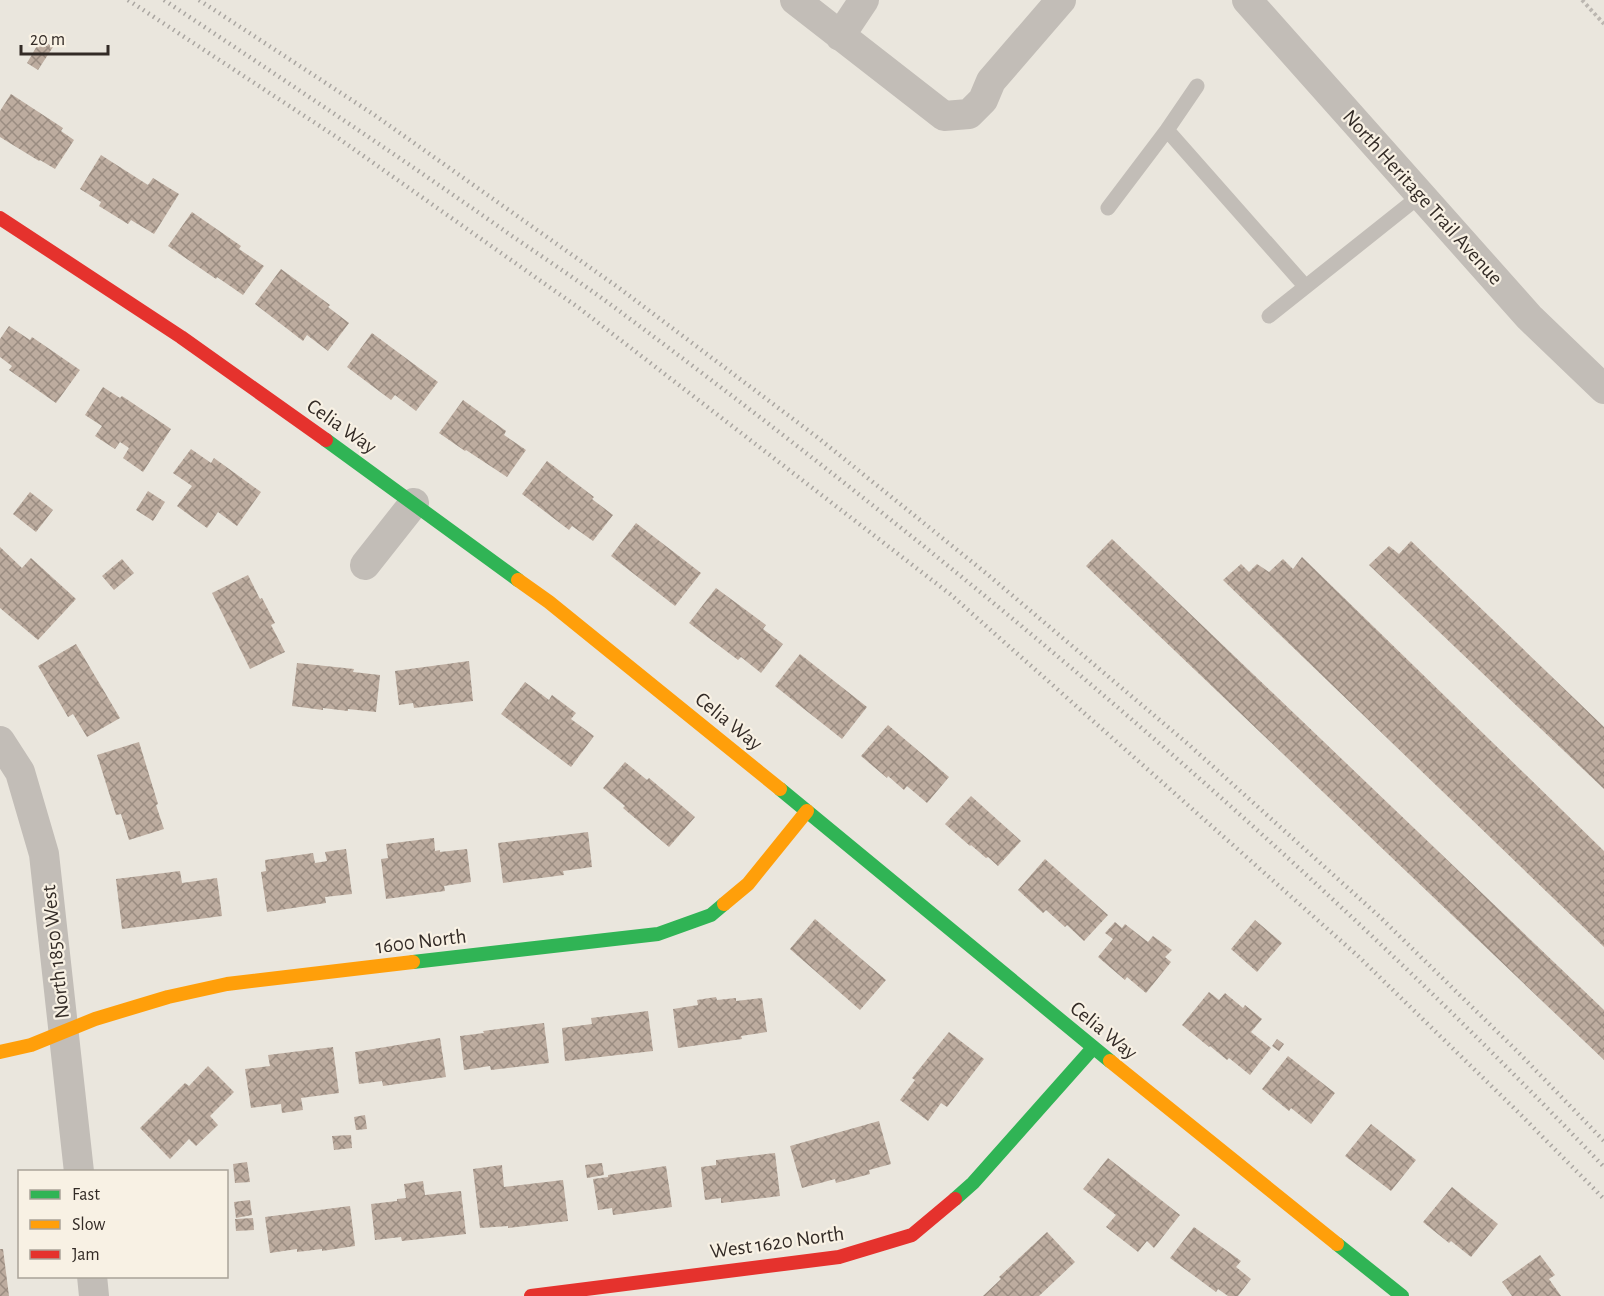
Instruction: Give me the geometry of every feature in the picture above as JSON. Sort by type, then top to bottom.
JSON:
[{"type":"street","points":[[795,0],[944,116],[969,114],[983,100],[991,81],[1061,0]]},
{"type":"street","points":[[840,36],[864,0]]},
{"type":"street","name":"North Heritage Trail Avenue","points":[[1247,0],[1529,317],[1604,389]]},
{"type":"street","name":"Celia Way","points":[[0,218],[181,337],[549,602],[807,811],[1093,1048],[1402,1296]]},
{"type":"street","points":[[365,565],[414,503]]},
{"type":"street","name":"North 1850 West","points":[[0,741],[20,772],[44,854],[80,1170]]},
{"type":"street","name":"1600 North","points":[[0,1052],[31,1045],[95,1019],[168,997],[227,984],[658,934],[711,915],[748,884],[807,811]]},
{"type":"street","name":"West 1620 North","points":[[531,1296],[839,1257],[912,1235],[973,1183],[1093,1048]]},
{"type":"street","points":[[92,1278],[94,1296]]},
{"type":"lane","points":[[1108,208],[1197,86]]},
{"type":"lane","points":[[1167,130],[1305,286]]},
{"type":"lane","points":[[1269,316],[1421,195]]},
{"type":"path","points":[[1582,0],[1604,24]]},
{"type":"building","points":[[41,39],[53,47],[38,70],[27,63]]},
{"type":"building","points":[[11,94],[63,128],[61,131],[74,140],[55,169],[0,137],[0,111]]},
{"type":"building","points":[[101,155],[148,185],[153,178],[179,194],[154,234],[131,220],[128,224],[99,206],[101,202],[80,189]]},
{"type":"building","points":[[192,212],[241,246],[239,249],[264,266],[243,295],[168,246]]},
{"type":"building","points":[[281,269],[330,305],[328,307],[349,323],[328,351],[307,335],[303,341],[255,304]]},
{"type":"building","points":[[9,326],[30,340],[32,337],[80,370],[56,403],[9,370],[12,366],[0,357],[0,339]]},
{"type":"building","points":[[372,333],[438,382],[416,411],[395,395],[391,400],[347,367]]},
{"type":"building","points":[[103,387],[120,398],[122,396],[171,429],[143,472],[123,458],[129,448],[120,442],[115,449],[95,436],[102,426],[85,415]]},
{"type":"building","points":[[463,400],[506,431],[504,435],[526,450],[507,477],[439,433]]},
{"type":"building","points":[[191,449],[211,463],[214,458],[261,492],[237,526],[218,512],[207,528],[177,506],[192,486],[173,473]]},
{"type":"building","points":[[547,461],[594,497],[592,499],[613,515],[593,541],[572,526],[569,530],[522,494]]},
{"type":"building","points":[[148,491],[165,502],[153,521],[136,510]]},
{"type":"building","points":[[30,492],[53,510],[36,532],[13,514]]},
{"type":"building","points":[[636,523],[701,573],[675,606],[611,556]]},
{"type":"building","points":[[1112,539],[1604,1010],[1604,1060],[1086,566]]},
{"type":"building","points":[[1411,541],[1604,727],[1604,789],[1369,565],[1389,546],[1399,554]]},
{"type":"building","points":[[0,547],[22,568],[31,558],[76,599],[38,640],[0,608]]},
{"type":"building","points":[[1302,557],[1604,851],[1604,947],[1223,580],[1241,564],[1249,572],[1257,564],[1269,572],[1283,559],[1293,569]]},
{"type":"building","points":[[122,559],[134,573],[114,590],[102,576]]},
{"type":"building","points":[[248,575],[275,623],[271,625],[285,652],[250,669],[212,593]]},
{"type":"building","points":[[716,588],[766,625],[763,629],[783,644],[761,673],[741,657],[738,660],[689,623]]},
{"type":"building","points":[[76,644],[120,718],[87,737],[73,714],[68,717],[38,666]]},
{"type":"building","points":[[800,654],[867,707],[842,739],[775,686]]},
{"type":"building","points":[[469,661],[473,701],[414,708],[413,703],[399,705],[395,671]]},
{"type":"building","points":[[297,663],[354,669],[353,672],[380,675],[376,712],[292,706]]},
{"type":"building","points":[[525,682],[549,700],[552,695],[576,713],[571,719],[594,736],[571,767],[501,714]]},
{"type":"building","points":[[888,725],[949,777],[927,803],[907,786],[904,790],[888,776],[887,778],[861,756]]},
{"type":"building","points":[[139,742],[164,829],[129,840],[121,814],[116,815],[97,755]]},
{"type":"building","points":[[625,762],[647,780],[649,778],[695,817],[669,847],[603,788]]},
{"type":"building","points":[[971,796],[1021,841],[998,866],[945,824]]},
{"type":"building","points":[[588,832],[592,867],[563,871],[564,875],[503,883],[498,843]]},
{"type":"building","points":[[434,838],[435,851],[467,849],[471,882],[444,886],[445,891],[386,899],[381,859],[388,858],[386,844]]},
{"type":"building","points":[[346,849],[352,894],[325,897],[326,903],[267,912],[261,872],[266,871],[265,860],[313,853],[315,863],[327,861],[325,852]]},
{"type":"building","points":[[1045,859],[1108,915],[1084,941],[1046,910],[1043,913],[1018,890]]},
{"type":"building","points":[[180,871],[182,883],[217,878],[222,916],[122,929],[116,879]]},
{"type":"building","points":[[815,919],[886,980],[860,1010],[790,949]]},
{"type":"building","points":[[1255,920],[1282,943],[1257,972],[1231,949]]},
{"type":"building","points":[[1115,922],[1122,928],[1125,924],[1148,942],[1153,936],[1172,950],[1165,957],[1171,962],[1146,993],[1127,977],[1125,980],[1098,957],[1113,939],[1105,933]]},
{"type":"building","points":[[1209,992],[1219,1000],[1225,993],[1243,1008],[1245,1005],[1262,1019],[1251,1032],[1271,1048],[1250,1075],[1182,1025]]},
{"type":"building","points":[[716,997],[717,1000],[736,998],[736,1001],[762,998],[767,1032],[741,1036],[742,1039],[678,1048],[673,1009],[698,1005],[697,1000]]},
{"type":"building","points":[[648,1011],[653,1051],[565,1061],[562,1028],[592,1024],[591,1018]]},
{"type":"building","points":[[544,1023],[549,1063],[491,1070],[490,1066],[464,1070],[460,1036]]},
{"type":"building","points":[[949,1032],[984,1059],[947,1107],[941,1103],[928,1121],[900,1100],[915,1080],[912,1078]]},
{"type":"building","points":[[440,1038],[446,1077],[383,1086],[382,1081],[359,1084],[355,1052]]},
{"type":"building","points":[[1277,1039],[1284,1044],[1279,1051],[1272,1046]]},
{"type":"building","points":[[333,1047],[339,1093],[301,1098],[303,1110],[282,1113],[281,1104],[251,1108],[245,1069],[270,1066],[268,1055]]},
{"type":"building","points":[[1288,1056],[1335,1093],[1311,1124],[1291,1108],[1289,1111],[1262,1089]]},
{"type":"building","points":[[208,1066],[234,1092],[210,1116],[218,1125],[196,1146],[189,1139],[170,1159],[140,1128],[185,1083],[189,1086]]},
{"type":"building","points":[[365,1115],[367,1129],[356,1130],[354,1117]]},
{"type":"building","points":[[879,1121],[891,1164],[869,1170],[870,1174],[836,1183],[835,1179],[802,1188],[790,1146]]},
{"type":"building","points":[[1371,1124],[1416,1160],[1391,1191],[1345,1156]]},
{"type":"building","points":[[351,1135],[352,1148],[334,1150],[332,1136]]},
{"type":"building","points":[[775,1153],[780,1196],[721,1203],[721,1198],[705,1200],[701,1167],[716,1165],[716,1160]]},
{"type":"building","points":[[1108,1158],[1180,1215],[1154,1248],[1147,1241],[1138,1252],[1106,1227],[1116,1215],[1083,1189]]},
{"type":"building","points":[[247,1162],[250,1182],[235,1183],[233,1164]]},
{"type":"building","points":[[602,1163],[604,1175],[587,1178],[585,1165]]},
{"type":"building","points":[[502,1165],[504,1187],[563,1180],[568,1221],[508,1228],[508,1226],[480,1228],[473,1169]]},
{"type":"building","points":[[666,1166],[672,1207],[613,1215],[612,1208],[598,1210],[593,1179]]},
{"type":"building","points":[[423,1181],[425,1195],[461,1191],[466,1234],[402,1241],[401,1237],[375,1240],[371,1204],[406,1198],[404,1184]]},
{"type":"building","points":[[1452,1187],[1498,1224],[1471,1257],[1423,1222]]},
{"type":"building","points":[[250,1200],[252,1215],[236,1218],[234,1202]]},
{"type":"building","points":[[350,1206],[355,1246],[322,1251],[322,1249],[297,1252],[297,1249],[270,1253],[265,1217]]},
{"type":"building","points":[[253,1218],[254,1230],[236,1231],[235,1219]]},
{"type":"building","points":[[1194,1227],[1241,1261],[1236,1267],[1251,1279],[1238,1296],[1228,1296],[1218,1289],[1216,1292],[1170,1258]]},
{"type":"building","points":[[1047,1232],[1075,1262],[1039,1296],[983,1296],[1001,1279],[999,1277]]},
{"type":"building","points":[[0,1249],[3,1249],[9,1296],[0,1296]]},
{"type":"building","points":[[1540,1255],[1555,1275],[1549,1279],[1561,1296],[1512,1296],[1502,1282]]},
{"type":"railway","points":[[128,0],[338,138],[579,308],[950,594],[1358,956],[1604,1199]]},
{"type":"railway","points":[[164,0],[382,146],[598,295],[755,414],[1009,616],[1255,828],[1374,938],[1491,1051],[1604,1167]]},
{"type":"railway","points":[[199,0],[373,114],[619,288],[817,437],[987,574],[1188,744],[1379,916],[1518,1052],[1604,1141]]},
{"type":"traffic: fast","points":[[326,440],[518,580]]},
{"type":"traffic: fast","points":[[780,789],[1110,1061]]},
{"type":"traffic: fast","points":[[413,962],[658,934],[711,915],[724,904]]},
{"type":"traffic: fast","points":[[955,1199],[973,1183],[1093,1048]]},
{"type":"traffic: fast","points":[[1337,1244],[1402,1296]]},
{"type":"traffic: slow","points":[[518,580],[549,602],[780,789]]},
{"type":"traffic: slow","points":[[724,904],[748,884],[807,811]]},
{"type":"traffic: slow","points":[[0,1052],[31,1045],[95,1019],[168,997],[227,984],[413,962]]},
{"type":"traffic: slow","points":[[1110,1061],[1337,1244]]},
{"type":"traffic: jam","points":[[0,218],[181,337],[326,440]]},
{"type":"traffic: jam","points":[[531,1296],[839,1257],[912,1235],[955,1199]]}]
